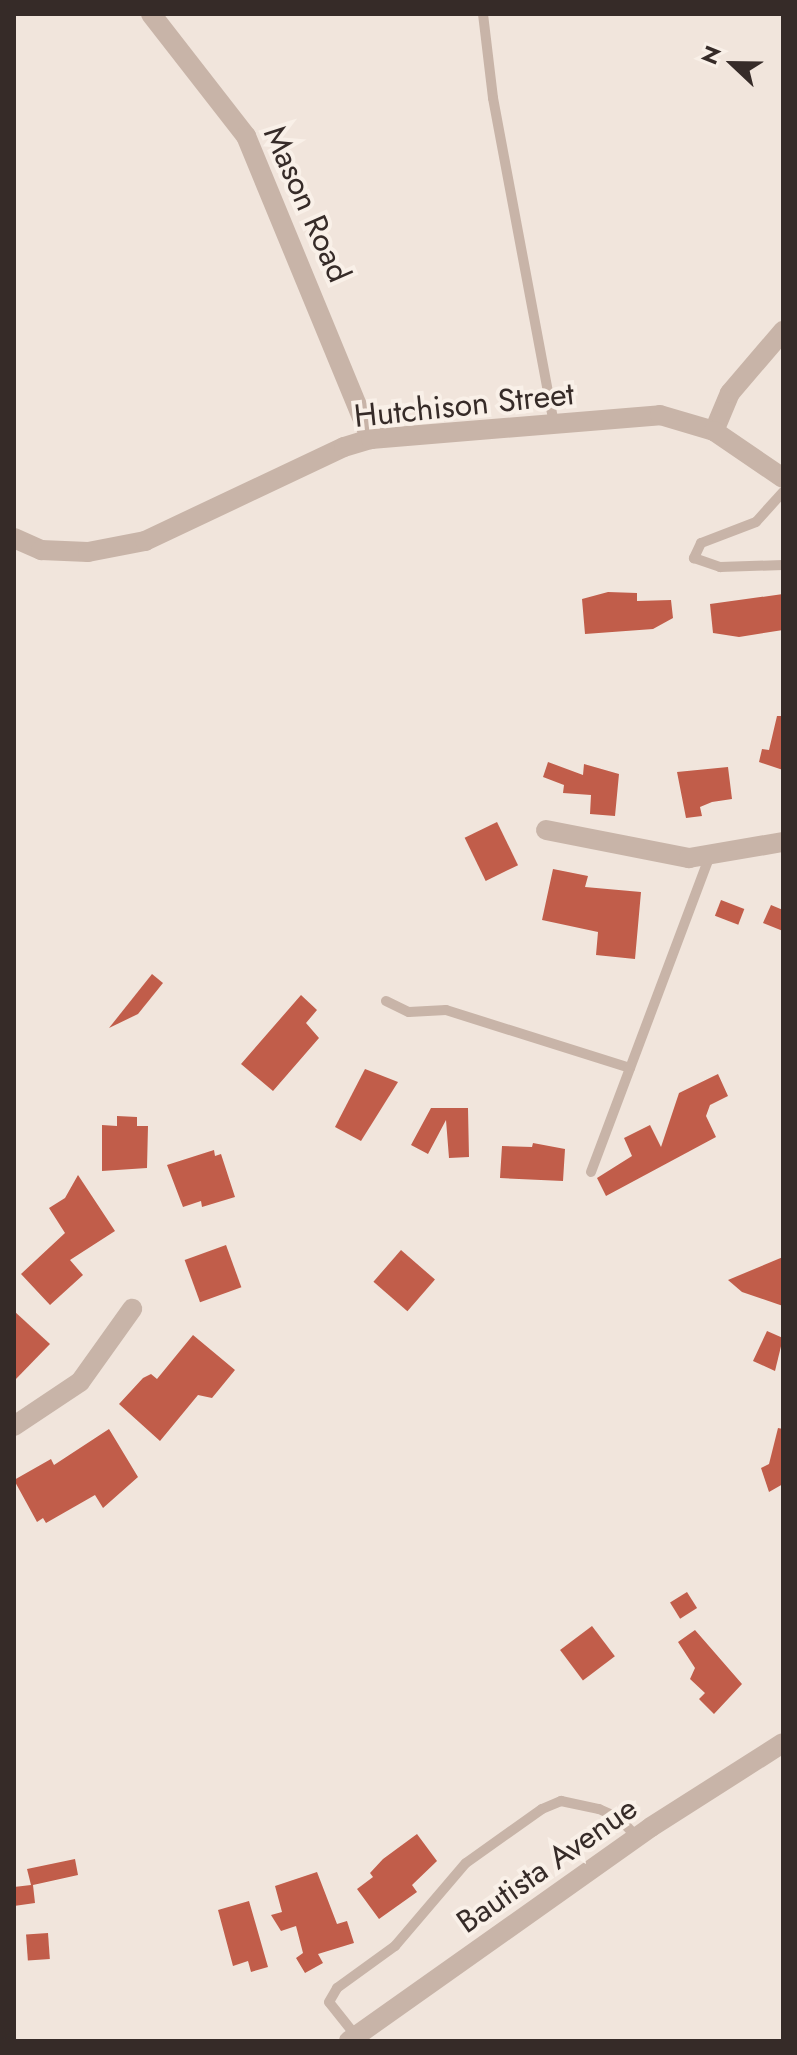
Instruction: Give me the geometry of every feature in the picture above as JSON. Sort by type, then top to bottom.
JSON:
[{"type":"street","name":"Mason Road","points":[[151,14],[246,136],[371,439]]},
{"type":"street","points":[[714,431],[730,393],[783,331]]},
{"type":"street","name":"Hutchison Street","points":[[14,538],[41,550],[88,552],[145,541],[344,447],[371,439],[660,415],[714,431],[783,478]]},
{"type":"street","points":[[546,830],[689,858],[783,842]]},
{"type":"street","points":[[14,1426],[80,1382],[132,1309]]},
{"type":"street","name":"Bautista Avenue","points":[[352,2039],[637,1837],[783,1743]]},
{"type":"lane","points":[[483,14],[493,98],[554,424]]},
{"type":"lane","points":[[783,492],[756,522],[701,543],[694,558],[720,567],[783,565]]},
{"type":"lane","points":[[591,1172],[710,856]]},
{"type":"lane","points":[[386,1001],[409,1012],[446,1010],[630,1068]]},
{"type":"lane","points":[[352,2039],[329,2002],[337,1988],[395,1946],[424,1906],[466,1863],[561,1801],[619,1818],[637,1837]]},
{"type":"building","points":[[608,592],[637,593],[637,601],[671,600],[673,618],[653,629],[585,634],[582,599]]},
{"type":"building","points":[[783,594],[783,630],[739,637],[713,633],[710,604]]},
{"type":"building","points":[[777,716],[783,716],[783,770],[759,762],[762,749],[769,750]]},
{"type":"building","points":[[548,762],[583,775],[584,764],[619,774],[615,816],[590,814],[591,795],[563,793],[564,785],[543,777]]},
{"type":"building","points":[[728,767],[732,799],[712,802],[700,807],[702,816],[686,818],[677,772]]},
{"type":"building","points":[[497,822],[518,865],[486,881],[465,838]]},
{"type":"building","points":[[553,869],[588,876],[585,887],[641,892],[635,959],[596,955],[598,932],[542,920]]},
{"type":"building","points":[[721,900],[744,909],[738,925],[715,916]]},
{"type":"building","points":[[771,905],[783,910],[783,931],[763,923]]},
{"type":"building","points":[[152,974],[163,983],[138,1014],[109,1028]]},
{"type":"building","points":[[301,995],[317,1010],[306,1023],[319,1038],[273,1091],[241,1064]]},
{"type":"building","points":[[365,1069],[398,1082],[361,1141],[335,1127]]},
{"type":"building","points":[[718,1074],[728,1096],[710,1105],[706,1116],[716,1137],[606,1196],[597,1178],[632,1156],[624,1138],[650,1125],[661,1147],[679,1093]]},
{"type":"building","points":[[431,1108],[468,1108],[469,1157],[449,1158],[446,1120],[428,1154],[411,1145]]},
{"type":"building","points":[[117,1116],[137,1117],[137,1126],[148,1126],[147,1168],[102,1171],[102,1125],[117,1126]]},
{"type":"building","points":[[533,1143],[565,1149],[563,1181],[500,1178],[502,1146],[532,1147]]},
{"type":"building","points":[[214,1150],[215,1156],[221,1154],[235,1197],[202,1207],[201,1201],[183,1207],[167,1165]]},
{"type":"building","points":[[78,1175],[115,1231],[70,1260],[83,1275],[50,1305],[21,1274],[65,1233],[49,1208],[65,1198]]},
{"type":"building","points":[[226,1245],[241,1287],[200,1302],[185,1260]]},
{"type":"building","points":[[401,1250],[435,1280],[407,1311],[373,1282]]},
{"type":"building","points":[[783,1257],[783,1306],[742,1292],[728,1280]]},
{"type":"building","points":[[14,1311],[50,1344],[14,1381]]},
{"type":"building","points":[[767,1331],[783,1338],[775,1371],[753,1361]]},
{"type":"building","points":[[193,1335],[235,1370],[212,1398],[198,1395],[160,1441],[119,1404],[143,1378],[151,1374],[157,1379]]},
{"type":"building","points":[[778,1428],[783,1429],[783,1484],[769,1492],[761,1468],[769,1464]]},
{"type":"building","points":[[109,1429],[138,1477],[103,1508],[95,1495],[46,1523],[43,1518],[37,1522],[14,1480],[51,1459],[54,1465]]},
{"type":"building","points":[[687,1592],[697,1608],[680,1619],[670,1603]]},
{"type":"building","points":[[592,1626],[615,1656],[583,1680],[560,1650]]},
{"type":"building","points":[[695,1630],[742,1684],[714,1714],[699,1699],[705,1693],[690,1679],[695,1668],[678,1642]]},
{"type":"building","points":[[417,1834],[437,1861],[412,1885],[417,1892],[379,1919],[357,1889],[373,1877],[370,1873],[383,1859]]},
{"type":"building","points":[[75,1859],[78,1875],[33,1885],[35,1903],[14,1906],[14,1887],[31,1885],[27,1869]]},
{"type":"building","points":[[317,1872],[337,1924],[347,1921],[354,1943],[318,1954],[323,1963],[305,1973],[296,1958],[303,1953],[296,1926],[281,1931],[271,1915],[282,1912],[275,1886]]},
{"type":"building","points":[[249,1901],[268,1967],[251,1972],[248,1961],[233,1966],[218,1910]]},
{"type":"building","points":[[48,1933],[50,1959],[28,1960],[26,1935]]}]
